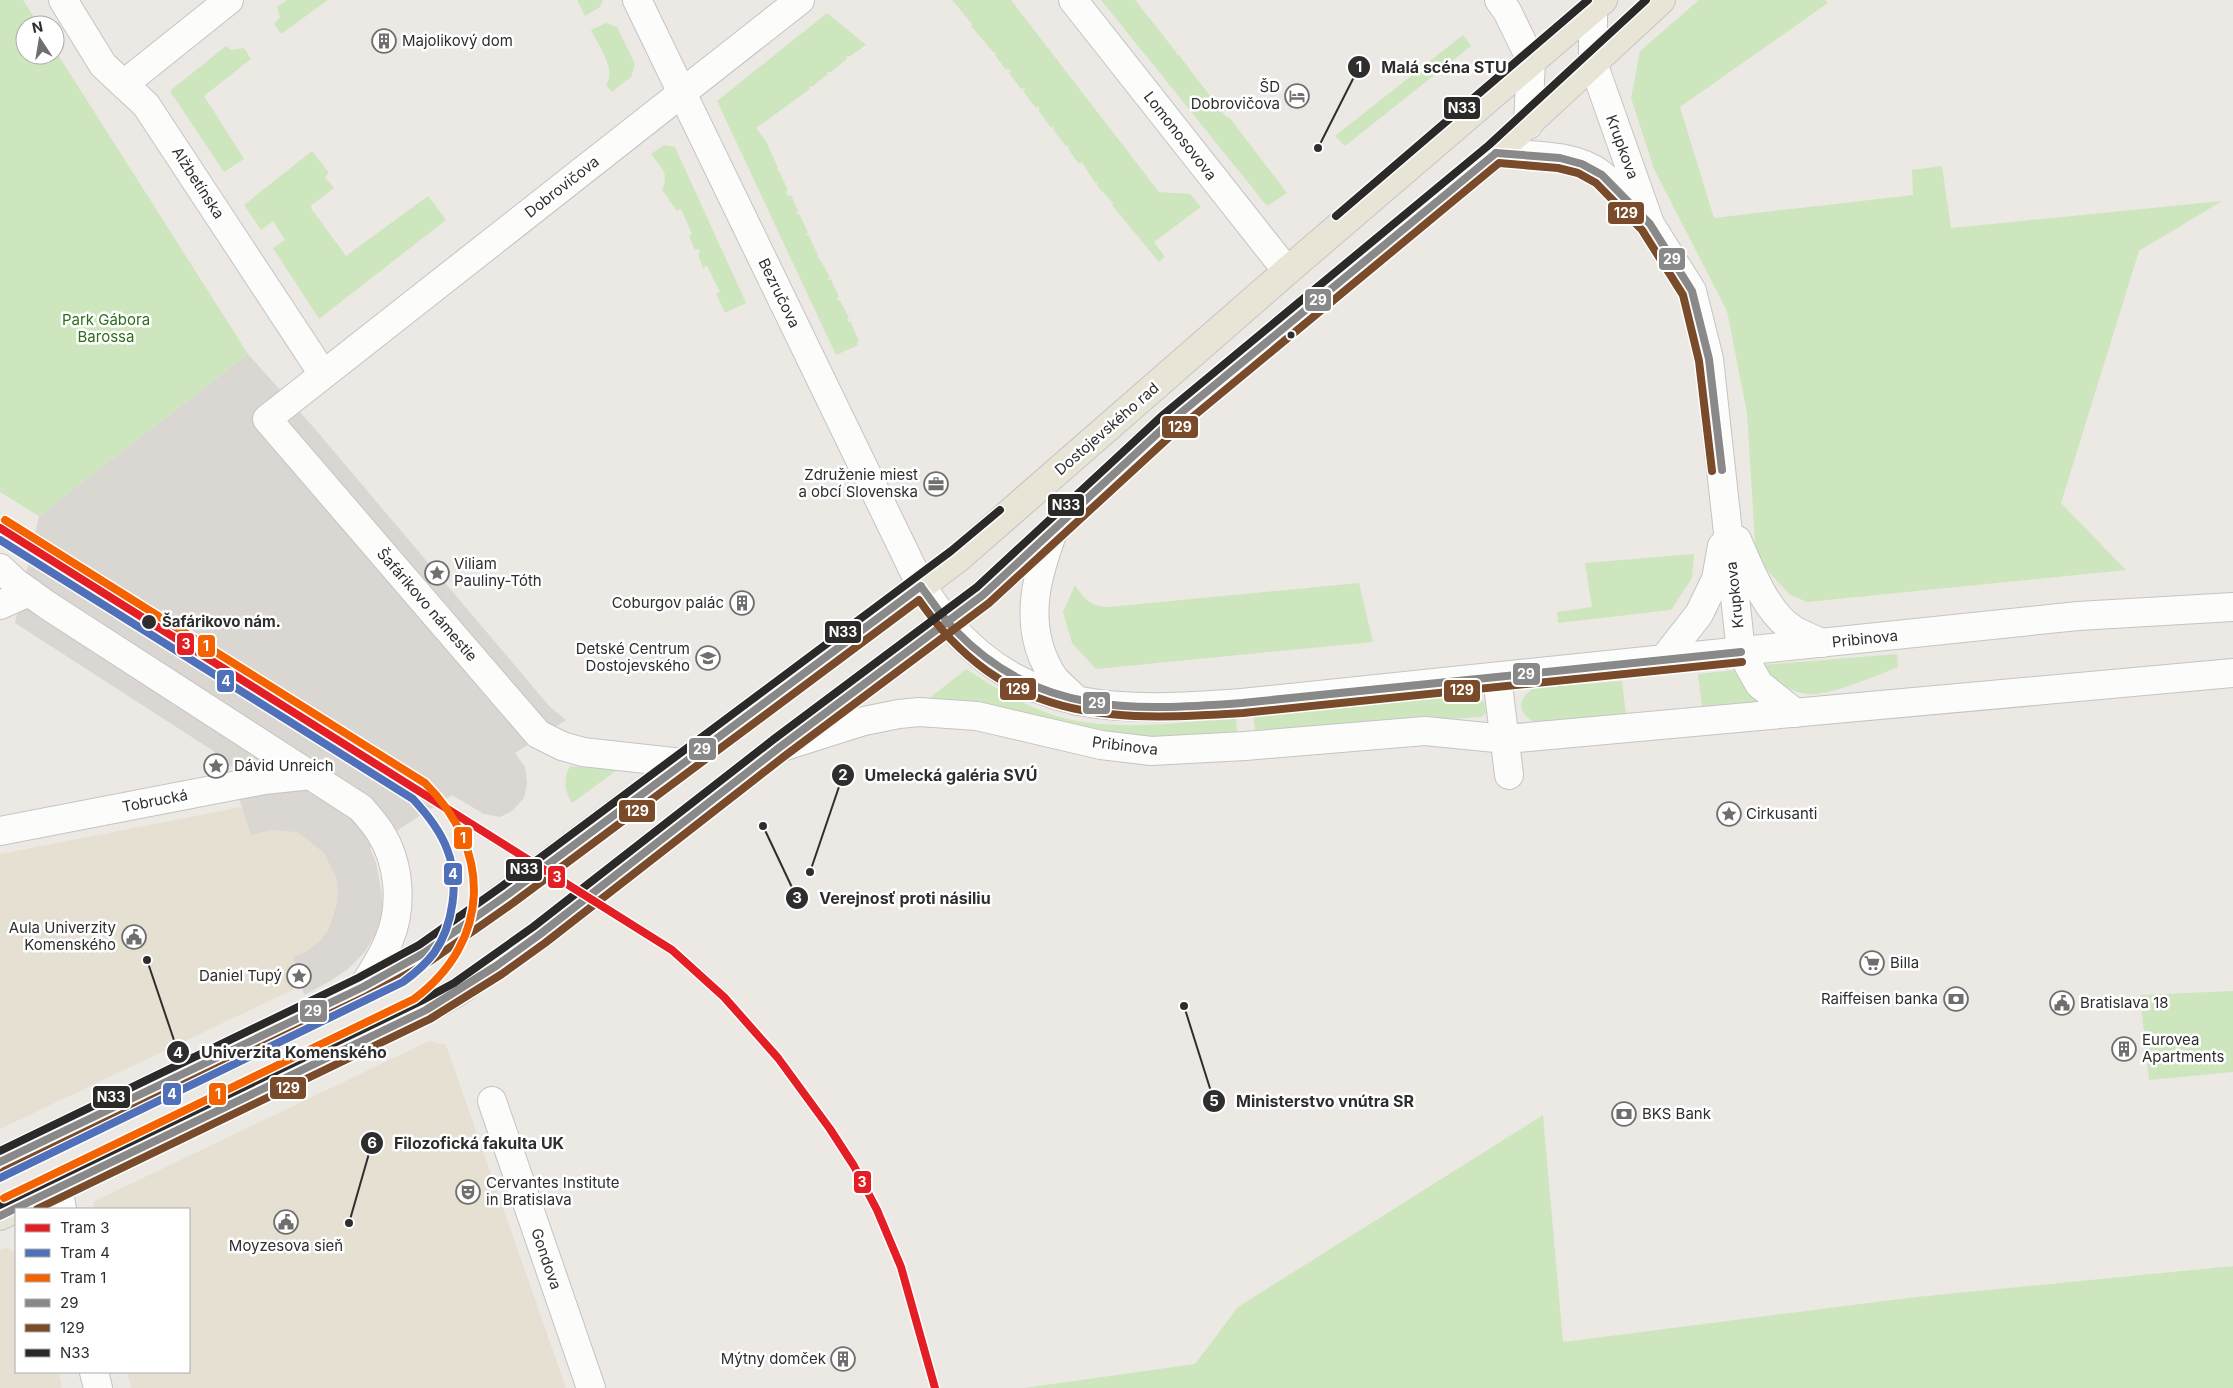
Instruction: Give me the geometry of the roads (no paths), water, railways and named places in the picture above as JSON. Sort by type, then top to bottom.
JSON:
[{"type":"main road","points":[[28,1208],[60,1199],[426,1010],[496,966],[588,897],[780,747],[983,595],[1171,421],[1528,126],[1661,0]]},
{"type":"main road","name":"Dostojevského rad","points":[[0,1162],[364,987],[424,953],[456,932],[958,559],[1531,60],[1598,4]]},
{"type":"main road","points":[[0,1216],[15,1212]]},
{"type":"street","name":"Alžbetínska","points":[[63,0],[103,65],[146,105],[323,374]]},
{"type":"street","points":[[124,84],[228,0]]},
{"type":"street","name":"Bezručova","points":[[637,0],[921,586]]},
{"type":"street","name":"Dobrovičova","points":[[323,374],[800,0]]},
{"type":"street","name":"Lomonosovova","points":[[1073,0],[1287,272]]},
{"type":"street","points":[[1499,0],[1507,11],[1531,60],[1528,126]]},
{"type":"street","name":"Krupkova","points":[[1598,4],[1593,63],[1650,224],[1692,291],[1709,359],[1741,652],[1759,684],[1795,712]]},
{"type":"street","points":[[1496,154],[1560,158],[1582,164],[1602,175],[1650,224]]},
{"type":"street","name":"Šafárikovo námestie","points":[[323,374],[267,419],[538,734],[562,746],[583,752],[682,763]]},
{"type":"street","name":"Krupkova","points":[[1727,515],[1749,568],[1773,612],[1793,630],[1822,643]]},
{"type":"street","name":"Krupkova","points":[[1663,660],[1699,614],[1716,580],[1727,515]]},
{"type":"street","points":[[1053,532],[1040,568],[1034,597],[1033,619],[1039,647],[1047,667],[1054,678],[1077,701]]},
{"type":"street","points":[[0,568],[29,592],[361,808],[381,833],[392,858],[397,883],[397,915],[389,940],[364,987]]},
{"type":"street","name":"Pribinova","points":[[921,586],[948,623],[973,648],[1016,679],[1038,690],[1077,701],[1118,708],[1171,708],[1242,703],[2078,616],[2233,607]]},
{"type":"street","points":[[0,605],[29,592]]},
{"type":"street","name":"Pribinova","points":[[780,747],[864,721],[919,712],[977,716],[1101,745],[1151,751],[1245,746],[1424,731],[1506,739],[2233,673]]},
{"type":"street","points":[[1497,677],[1509,775]]},
{"type":"street","name":"Tobrucká","points":[[0,831],[272,779],[311,775]]},
{"type":"street","name":"Gondova","points":[[492,1101],[591,1388]]},
{"type":"street","points":[[94,1373],[98,1388]]},
{"type":"tram line","name":"1","points":[[4,1198],[414,999],[440,976],[458,950],[469,923],[474,894],[472,865],[463,837],[447,809],[425,783],[5,520]]},
{"type":"tram line","name":"3","points":[[0,528],[672,950],[724,997],[778,1058],[830,1129],[854,1166],[877,1210],[901,1267],[935,1388]]},
{"type":"tram line","name":"4","points":[[0,540],[413,799],[433,822],[441,835],[451,862],[454,889],[450,917],[441,942],[427,961],[403,982],[0,1178]]},
{"type":"place","name":"Majolikový dom","points":[[384,41]]},
{"type":"place","name":"ŠD Dobrovičova","points":[[1297,96]]},
{"type":"place","name":"Malá scéna STU","points":[[1318,148]]},
{"type":"place","name":"Združenie miest a obcí Slovenska","points":[[936,484]]},
{"type":"place","name":"Viliam Pauliny-Tóth","points":[[437,573]]},
{"type":"place","name":"Coburgov palác","points":[[742,603]]},
{"type":"place","name":"Šafárikovo nám.","points":[[149,622]]},
{"type":"place","name":"Detské Centrum Dostojevského","points":[[708,658]]},
{"type":"place","name":"Dávid Unreich","points":[[216,766]]},
{"type":"place","name":"Cirkusanti","points":[[1729,814]]},
{"type":"place","name":"Verejnosť proti násiliu","points":[[763,826]]},
{"type":"place","name":"Umelecká galéria SVÚ","points":[[810,872]]},
{"type":"place","name":"Aula Univerzity Komenského","points":[[134,937]]},
{"type":"place","name":"Univerzita Komenského","points":[[147,960]]},
{"type":"place","name":"Billa","points":[[1872,963]]},
{"type":"place","name":"Daniel Tupý","points":[[299,976]]},
{"type":"place","name":"Raiffeisen banka","points":[[1956,999]]},
{"type":"place","name":"Bratislava 18","points":[[2062,1003]]},
{"type":"place","name":"Ministerstvo vnútra SR","points":[[1184,1006]]},
{"type":"place","name":"Eurovea Apartments","points":[[2124,1049]]},
{"type":"place","name":"BKS Bank","points":[[1624,1114]]},
{"type":"place","name":"Cervantes Institute in Bratislava","points":[[468,1192]]},
{"type":"place","name":"Moyzesova sieň","points":[[286,1222]]},
{"type":"place","name":"Filozofická fakulta UK","points":[[349,1223]]},
{"type":"place","name":"Mýtny domček","points":[[843,1359]]},
{"type":"park label","name":"Park Gábora Barossa","points":[[106,328]]}]
